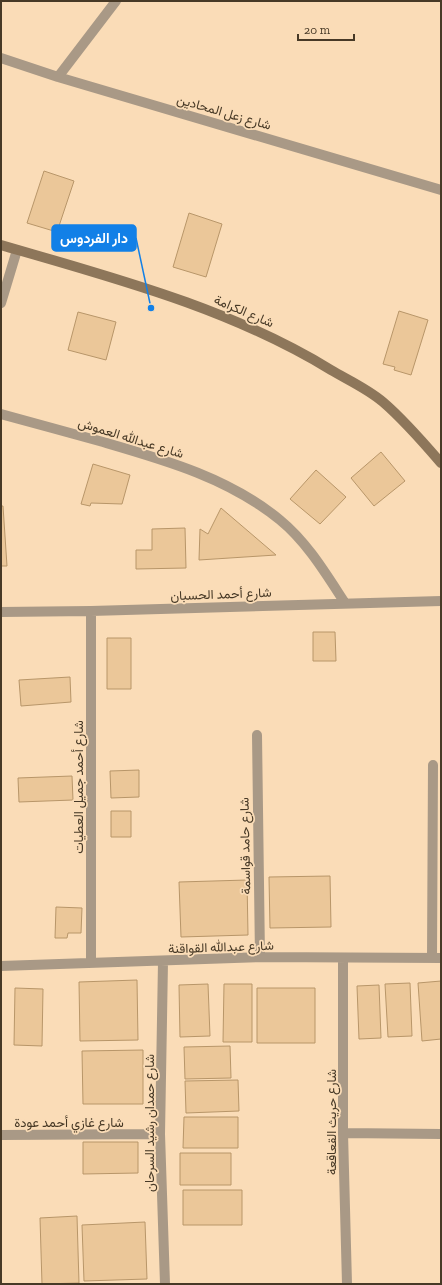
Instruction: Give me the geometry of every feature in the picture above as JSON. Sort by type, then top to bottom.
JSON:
[{"type":"street","points":[[58,77],[116,1]]},
{"type":"street","name":"شارع زعل المحادين","points":[[1,58],[58,77],[441,190]]},
{"type":"street","name":"شارع الكرامة","points":[[1,245],[62,262],[202,307],[252,327],[295,348],[382,401],[441,463]]},
{"type":"street","points":[[1,303],[17,250]]},
{"type":"street","name":"شارع عبدالله العموش","points":[[1,414],[167,460],[214,480],[250,499],[280,520],[304,545],[345,603]]},
{"type":"street","name":"شارع أحمد الحسبان","points":[[1,612],[92,611],[441,601]]},
{"type":"street","name":"شارع أحمد جميل العطيات","points":[[91,963],[92,611]]},
{"type":"street","name":"شارع حامد قواسمة","points":[[257,735],[260,957]]},
{"type":"street","points":[[432,765],[437,958]]},
{"type":"street","name":"شارع عبدالله القواقنة","points":[[1,966],[163,962],[260,957],[343,959],[437,958]]},
{"type":"street","name":"شارع حريث القعاقعة","points":[[343,959],[343,1133],[347,1284]]},
{"type":"street","name":"شارع حمدان رشيد السرحان","points":[[163,962],[160,1134],[165,1284]]},
{"type":"street","points":[[343,1133],[441,1134]]},
{"type":"street","name":"شارع غازي أحمد عودة","points":[[1,1135],[160,1134]]},
{"type":"building","points":[[44,171],[74,181],[57,232],[27,223]]},
{"type":"building","points":[[189,213],[222,224],[206,277],[173,267]]},
{"type":"building","points":[[399,311],[428,320],[411,375],[394,370],[395,367],[383,364]]},
{"type":"building","points":[[78,312],[116,322],[106,360],[68,350]]},
{"type":"building","points":[[381,452],[405,481],[374,506],[351,478]]},
{"type":"building","points":[[93,464],[130,475],[122,504],[91,503],[90,506],[81,504]]},
{"type":"building","points":[[316,470],[346,497],[320,524],[290,499]]},
{"type":"building","points":[[1,506],[3,506],[7,566],[1,566]]},
{"type":"building","points":[[221,508],[276,555],[199,560],[200,529],[208,534]]},
{"type":"building","points":[[185,528],[186,568],[136,569],[136,550],[152,550],[152,529]]},
{"type":"building","points":[[313,632],[335,632],[336,661],[313,661]]},
{"type":"building","points":[[107,638],[131,638],[131,689],[107,689]]},
{"type":"building","points":[[70,677],[71,702],[21,706],[19,680]]},
{"type":"building","points":[[139,770],[139,797],[111,798],[110,771]]},
{"type":"building","points":[[72,776],[73,800],[19,802],[18,778]]},
{"type":"building","points":[[111,811],[131,811],[131,837],[111,837]]},
{"type":"building","points":[[330,876],[331,927],[270,928],[269,877]]},
{"type":"building","points":[[247,880],[248,935],[181,937],[179,882]]},
{"type":"building","points":[[56,907],[82,908],[81,933],[68,933],[67,938],[55,938]]},
{"type":"building","points":[[137,980],[138,1040],[80,1041],[79,982]]},
{"type":"building","points":[[441,981],[441,1039],[422,1041],[418,983]]},
{"type":"building","points":[[410,983],[412,1036],[388,1037],[385,984]]},
{"type":"building","points":[[208,984],[210,1036],[180,1037],[179,985]]},
{"type":"building","points":[[224,984],[252,984],[252,1042],[223,1042]]},
{"type":"building","points":[[379,985],[381,1038],[359,1039],[357,986]]},
{"type":"building","points":[[15,988],[43,989],[42,1046],[14,1045]]},
{"type":"building","points":[[257,988],[315,988],[315,1043],[257,1043]]},
{"type":"building","points":[[230,1046],[231,1078],[185,1079],[184,1047]]},
{"type":"building","points":[[143,1050],[143,1104],[83,1104],[82,1051]]},
{"type":"building","points":[[238,1080],[239,1111],[186,1113],[185,1081]]},
{"type":"building","points":[[184,1117],[238,1117],[238,1148],[183,1148]]},
{"type":"building","points":[[83,1142],[138,1142],[138,1173],[83,1174]]},
{"type":"building","points":[[180,1153],[231,1153],[231,1185],[180,1185]]},
{"type":"building","points":[[183,1190],[242,1190],[242,1225],[183,1225]]},
{"type":"building","points":[[77,1216],[79,1283],[42,1284],[40,1218]]},
{"type":"building","points":[[145,1222],[147,1279],[84,1281],[82,1225]]},
{"type":"place","name":"دار الفردوس","points":[[151,308]]}]
